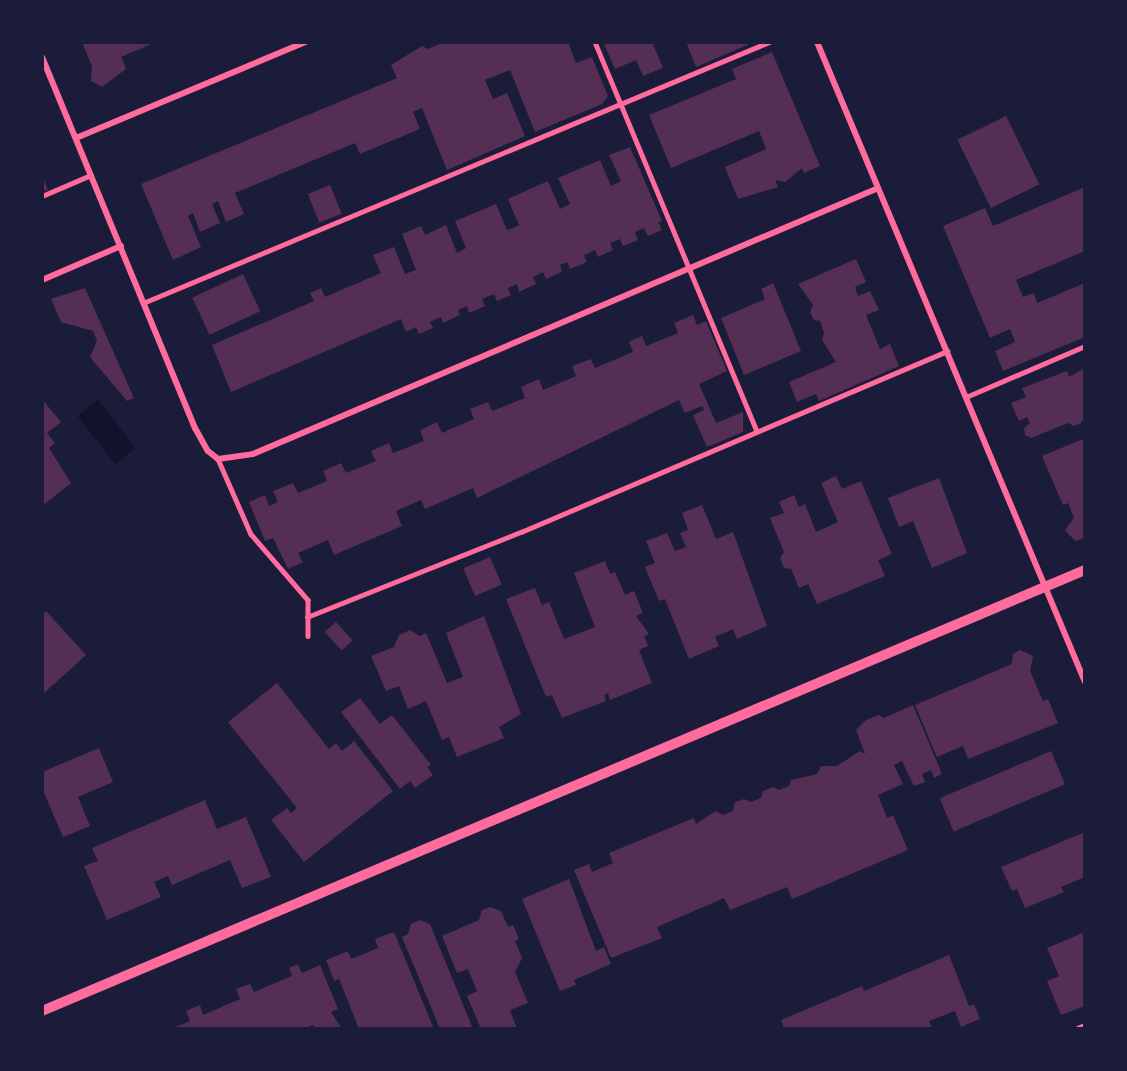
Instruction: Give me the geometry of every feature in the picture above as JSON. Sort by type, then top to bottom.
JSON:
[{"type":"street","points":[[76,138],[305,42]]},
{"type":"street","points":[[817,42],[1085,682]]},
{"type":"street","points":[[42,57],[195,428],[208,451],[218,459],[253,454],[878,188]]},
{"type":"street","points":[[42,280],[121,246]]},
{"type":"street","points":[[42,1011],[1085,570]]},
{"type":"street","points":[[1078,1029],[1085,1026]]},
{"type":"lane","points":[[595,42],[691,267],[757,431]]},
{"type":"lane","points":[[143,303],[769,42]]},
{"type":"lane","points":[[42,196],[91,175]]},
{"type":"lane","points":[[966,397],[1085,346]]},
{"type":"lane","points":[[307,617],[947,351]]},
{"type":"lane","points":[[218,459],[251,534],[308,600],[308,636]]},
{"type":"shaded area","points":[[98,400],[136,448],[115,464],[78,416]]},
{"type":"building","points":[[82,42],[156,42],[121,57],[126,69],[102,87],[91,81],[92,66]]},
{"type":"building","points":[[444,42],[575,42],[569,45],[576,63],[592,57],[608,96],[602,104],[535,132],[510,70],[485,80],[493,99],[507,93],[525,136],[447,170],[422,108],[413,112],[420,129],[360,154],[355,143],[235,193],[244,214],[226,222],[218,201],[212,204],[220,223],[200,232],[193,213],[188,216],[201,247],[173,260],[141,184],[397,78],[391,65],[422,46],[428,49]]},
{"type":"building","points":[[603,42],[652,42],[663,68],[643,76],[636,60],[615,69]]},
{"type":"building","points":[[686,42],[754,42],[696,67]]},
{"type":"building","points":[[772,52],[820,166],[804,173],[802,168],[785,182],[775,180],[778,187],[738,199],[725,167],[766,149],[759,131],[671,168],[649,115],[736,79],[732,69]]},
{"type":"building","points":[[1006,116],[1039,184],[991,208],[957,140]]},
{"type":"building","points":[[630,147],[662,221],[658,222],[662,230],[648,236],[644,228],[635,232],[638,240],[623,246],[620,239],[610,243],[613,250],[598,257],[595,250],[584,255],[587,262],[570,269],[567,262],[560,265],[562,272],[546,279],[543,272],[533,277],[536,284],[519,292],[517,284],[508,288],[511,295],[497,301],[494,294],[482,299],[485,306],[469,313],[467,306],[458,310],[460,315],[443,323],[441,317],[430,322],[433,328],[419,334],[416,327],[406,332],[401,319],[231,392],[212,345],[314,301],[310,293],[321,288],[325,297],[381,273],[373,255],[394,247],[405,274],[416,270],[402,234],[421,226],[425,235],[446,225],[457,253],[466,248],[455,221],[496,204],[507,230],[513,228],[519,225],[508,199],[548,181],[560,209],[570,204],[558,178],[600,160],[611,186],[621,181],[609,155]]},
{"type":"building","points":[[42,175],[48,190],[42,192]]},
{"type":"building","points":[[330,185],[342,214],[319,223],[308,194]]},
{"type":"building","points":[[1085,187],[1085,251],[1016,280],[1023,297],[1034,293],[1037,303],[1085,283],[1085,337],[1003,371],[995,351],[1015,342],[1010,329],[990,338],[943,226],[985,208],[993,226]]},
{"type":"building","points":[[856,259],[866,282],[855,287],[858,296],[870,291],[879,310],[866,315],[880,349],[890,344],[899,366],[819,401],[816,394],[797,402],[789,382],[836,362],[822,340],[824,333],[820,321],[814,320],[810,312],[813,305],[798,284]]},
{"type":"building","points":[[243,274],[260,311],[210,335],[192,298]]},
{"type":"building","points":[[773,283],[801,351],[744,375],[721,318],[765,299],[761,289]]},
{"type":"building","points":[[85,288],[134,398],[127,401],[90,357],[97,341],[93,331],[61,322],[51,299]]},
{"type":"building","points":[[693,315],[697,325],[706,321],[727,371],[699,384],[716,423],[743,412],[743,432],[707,447],[693,415],[704,410],[702,406],[685,413],[679,400],[477,498],[473,488],[425,509],[421,500],[396,511],[402,526],[334,555],[328,540],[298,553],[303,562],[288,569],[273,538],[265,541],[249,502],[265,495],[269,506],[278,502],[273,491],[293,483],[298,493],[327,481],[323,471],[341,463],[346,473],[376,461],[371,451],[389,443],[393,453],[424,441],[420,430],[437,422],[442,433],[474,419],[470,409],[488,402],[492,411],[525,398],[521,387],[539,379],[543,390],[576,376],[572,366],[591,359],[595,368],[633,352],[629,342],[642,336],[646,346],[678,333],[674,323]]},
{"type":"building","points":[[1085,368],[1085,416],[1081,423],[1074,426],[1068,423],[1031,438],[1025,435],[1024,428],[1030,423],[1027,417],[1019,421],[1011,403],[1026,397],[1022,388],[1067,371],[1069,377]]},
{"type":"building","points":[[42,399],[61,422],[47,433],[55,443],[49,448],[71,483],[42,506]]},
{"type":"building","points":[[1083,439],[1085,538],[1075,541],[1065,530],[1074,518],[1068,503],[1063,505],[1042,456]]},
{"type":"building","points":[[836,476],[842,489],[861,481],[892,554],[878,560],[885,576],[817,604],[808,584],[799,588],[791,569],[784,568],[780,558],[784,552],[770,518],[784,513],[779,502],[794,495],[799,507],[805,504],[816,532],[838,522],[821,483]]},
{"type":"building","points":[[939,478],[967,553],[932,568],[913,521],[899,527],[888,498]]},
{"type":"building","points":[[702,505],[716,539],[733,532],[767,626],[737,639],[733,629],[715,637],[719,646],[689,659],[665,599],[659,601],[645,567],[655,563],[646,541],[667,533],[675,551],[686,547],[680,533],[688,530],[682,513]]},
{"type":"building","points":[[490,557],[502,585],[475,596],[463,568]]},
{"type":"building","points":[[605,561],[610,574],[615,572],[625,595],[634,591],[643,613],[636,616],[649,634],[644,636],[648,646],[639,650],[652,683],[610,700],[608,693],[604,695],[606,701],[562,718],[552,695],[546,697],[506,599],[535,588],[542,605],[549,602],[564,639],[595,627],[574,573]]},
{"type":"building","points":[[46,611],[86,655],[42,695],[42,615]]},
{"type":"building","points":[[484,616],[521,714],[499,727],[504,738],[457,757],[449,737],[442,740],[426,701],[408,709],[399,686],[386,691],[371,656],[394,647],[399,635],[410,630],[420,636],[426,633],[447,683],[463,677],[446,633]]},
{"type":"building","points":[[336,622],[353,641],[342,651],[325,632]]},
{"type":"building","points":[[1020,650],[1033,656],[1030,671],[1043,701],[1048,699],[1058,723],[968,759],[963,746],[937,757],[915,705],[1012,664],[1013,654]]},
{"type":"building","points":[[277,683],[329,749],[336,743],[342,751],[354,741],[393,791],[304,862],[271,820],[287,808],[291,813],[297,808],[228,722]]},
{"type":"building","points":[[360,698],[380,724],[392,715],[431,765],[427,767],[433,775],[415,788],[410,781],[400,789],[341,712]]},
{"type":"building","points":[[913,705],[942,774],[934,778],[931,770],[922,774],[925,782],[914,786],[902,761],[894,765],[903,784],[878,795],[887,818],[893,815],[908,850],[792,899],[787,887],[730,910],[724,898],[657,927],[662,938],[611,958],[574,870],[589,864],[592,872],[613,863],[609,853],[694,818],[696,824],[716,811],[723,815],[733,811],[735,802],[744,799],[751,802],[761,798],[763,791],[773,787],[779,790],[789,786],[791,780],[817,774],[821,766],[837,766],[860,751],[865,754],[856,730],[866,720],[879,715],[884,718]]},
{"type":"building","points":[[99,748],[113,782],[78,797],[90,826],[63,837],[42,788],[42,772]]},
{"type":"building","points":[[1051,751],[1065,784],[954,831],[940,798]]},
{"type":"building","points":[[205,800],[217,829],[246,817],[271,877],[242,888],[230,860],[172,885],[168,876],[154,882],[161,897],[107,920],[84,866],[98,861],[92,848]]},
{"type":"building","points":[[1085,832],[1085,877],[1061,887],[1064,892],[1025,908],[1017,889],[1012,891],[1001,867]]},
{"type":"building","points":[[569,879],[596,951],[604,947],[611,964],[574,980],[576,985],[560,991],[522,899]]},
{"type":"building","points":[[490,907],[501,911],[508,927],[513,925],[519,939],[515,941],[522,958],[515,972],[528,1003],[510,1010],[517,1029],[481,1029],[467,996],[477,991],[468,969],[457,973],[442,936],[479,920],[482,910]]},
{"type":"building","points":[[420,920],[430,924],[473,1029],[440,1029],[402,937],[408,934],[411,924]]},
{"type":"building","points":[[394,932],[434,1029],[359,1029],[339,979],[334,981],[326,960],[348,951],[351,959],[378,948],[375,939]]},
{"type":"building","points":[[1085,932],[1085,1006],[1061,1015],[1047,981],[1059,976],[1047,948]]},
{"type":"building","points":[[949,955],[969,1006],[974,1004],[980,1019],[961,1027],[955,1011],[929,1021],[932,1029],[784,1029],[781,1020],[862,986],[864,991]]},
{"type":"building","points":[[298,964],[302,973],[320,965],[338,1009],[331,1012],[342,1029],[315,1029],[313,1025],[304,1029],[170,1029],[190,1021],[186,1011],[200,1005],[203,1015],[240,999],[236,989],[250,984],[254,992],[292,976],[289,968]]}]
